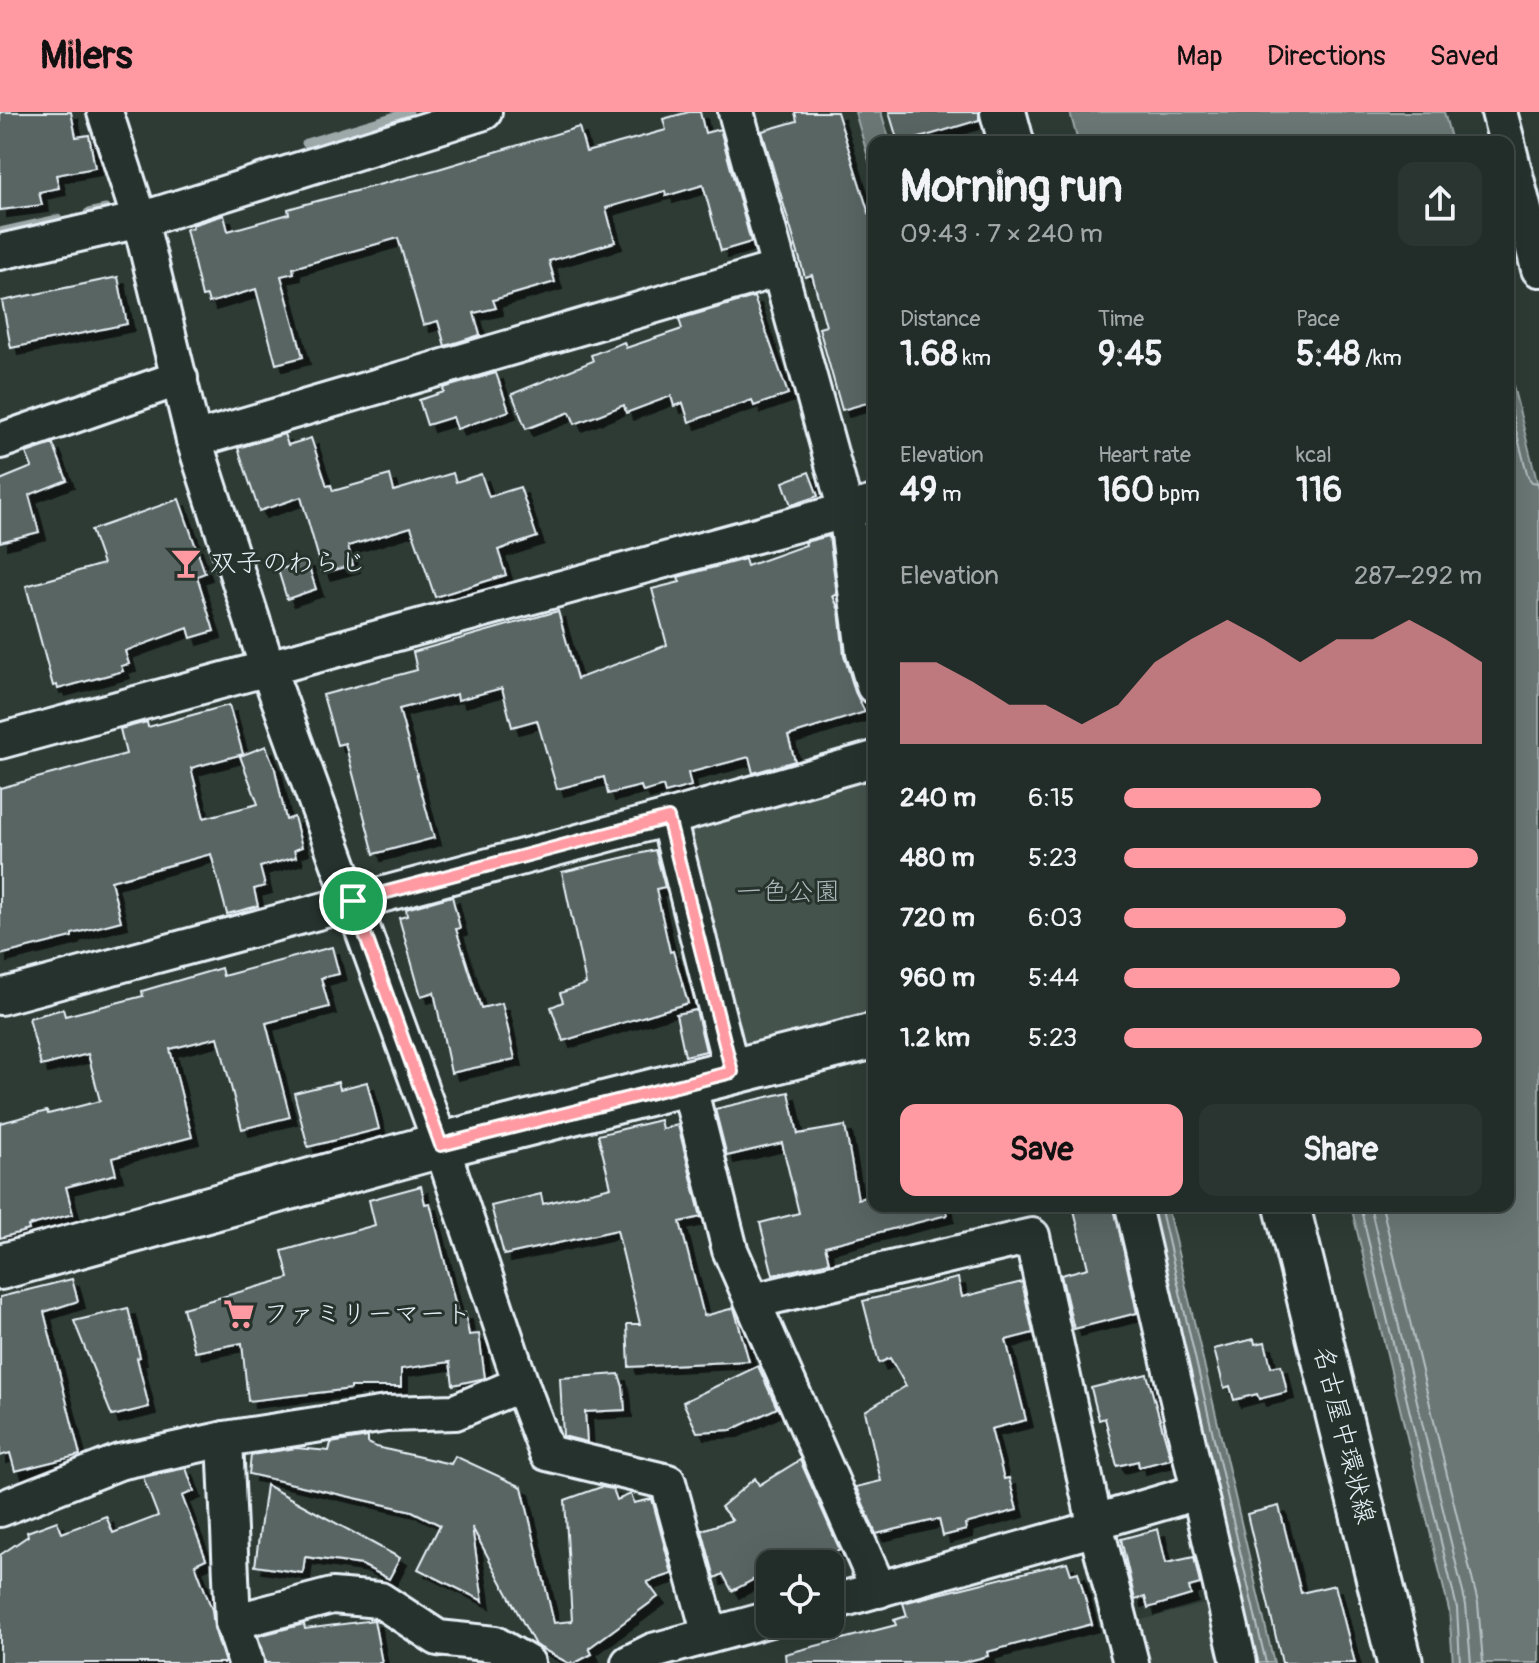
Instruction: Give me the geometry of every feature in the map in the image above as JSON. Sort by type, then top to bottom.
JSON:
[{"type":"street","points":[[105,112],[140,220],[194,440],[268,669],[441,1145],[547,1453],[668,1482],[710,1635]]},
{"type":"street","points":[[0,252],[140,220],[484,112]]},
{"type":"street","points":[[736,112],[779,269],[860,507],[864,652],[868,666]]},
{"type":"street","points":[[1003,112],[1009,136]]},
{"type":"street","points":[[1499,112],[1505,136]]},
{"type":"street","points":[[1514,171],[1539,269]]},
{"type":"street","points":[[194,440],[779,269]]},
{"type":"street","points":[[0,441],[180,378]]},
{"type":"street","points":[[0,741],[860,507]]},
{"type":"street","points":[[0,997],[668,818],[868,761]]},
{"type":"street","points":[[668,818],[732,1072]]},
{"type":"street","points":[[0,1267],[441,1145],[868,1038]]},
{"type":"street","points":[[688,1083],[730,1250],[879,1590]]},
{"type":"street","points":[[1134,1212],[1239,1663]]},
{"type":"street","name":"名古屋中環状線","points":[[1288,1212],[1400,1663]]},
{"type":"street","points":[[753,1301],[1032,1236],[1096,1525],[1131,1663]]},
{"type":"street","points":[[0,1509],[119,1462],[225,1439],[386,1414],[455,1412],[521,1384]]},
{"type":"street","points":[[225,1439],[233,1622],[246,1663]]},
{"type":"street","points":[[844,1599],[1198,1492]]},
{"type":"street","points":[[233,1622],[332,1596],[380,1600],[438,1638],[495,1644],[527,1663]]},
{"type":"street","points":[[629,1663],[653,1651],[756,1623]]},
{"type":"shaded area","points":[[1216,1601],[1231,1663],[1148,1663],[1137,1621]]},
{"type":"green space","name":"一色公園","points":[[868,780],[868,1017],[746,1048],[734,1037],[682,838],[690,827]]},
{"type":"water","points":[[855,112],[881,112],[888,136],[868,136],[868,157]]},
{"type":"water","points":[[1070,112],[1444,112],[1450,136],[1076,136]]},
{"type":"water","points":[[1514,390],[1539,489],[1539,1663],[1453,1663],[1449,1610],[1352,1212],[1514,1212]]},
{"type":"water","points":[[1142,1212],[1168,1212],[1274,1663],[1247,1663]]},
{"type":"building","points":[[0,112],[71,112],[76,137],[89,135],[95,168],[56,175],[59,188],[39,192],[42,205],[0,210]]},
{"type":"building","points":[[700,112],[705,133],[720,129],[751,242],[721,251],[703,185],[666,196],[665,191],[606,208],[615,242],[549,261],[555,282],[493,300],[496,308],[474,313],[480,335],[445,346],[438,321],[423,325],[398,238],[293,268],[294,273],[281,276],[303,357],[276,364],[256,289],[209,303],[207,296],[202,297],[186,229],[193,228],[192,225],[224,215],[228,231],[289,214],[288,209],[579,127],[586,152],[666,130],[663,119]]},
{"type":"building","points":[[795,112],[837,112],[868,211],[868,403],[842,410],[819,328],[826,326],[812,275],[805,277],[762,131],[797,121]]},
{"type":"building","points":[[889,112],[979,112],[979,120],[926,136],[896,136]]},
{"type":"building","points":[[118,277],[127,324],[11,348],[2,301]]},
{"type":"building","points":[[754,297],[788,394],[754,406],[752,400],[689,422],[683,403],[674,406],[671,396],[626,413],[624,405],[575,424],[570,412],[526,429],[512,394],[593,361],[591,355],[624,342],[626,348],[682,329],[679,319]]},
{"type":"building","points":[[496,373],[509,411],[457,429],[453,417],[427,425],[419,400],[444,392],[443,388]]},
{"type":"building","points":[[284,434],[288,445],[311,438],[327,486],[331,485],[333,491],[390,475],[394,491],[453,473],[456,482],[481,474],[489,497],[520,487],[537,537],[498,550],[506,575],[435,597],[411,527],[348,546],[353,565],[323,573],[301,497],[259,511],[238,448]]},
{"type":"building","points":[[53,444],[67,480],[29,495],[39,532],[0,542],[0,480],[32,467],[26,453]]},
{"type":"building","points":[[809,472],[818,496],[791,505],[783,482]]},
{"type":"building","points":[[179,499],[205,573],[197,576],[214,631],[191,638],[188,628],[125,651],[129,664],[121,666],[123,671],[58,689],[57,685],[53,686],[26,586],[103,564],[91,530]]},
{"type":"building","points":[[829,536],[837,595],[833,596],[839,610],[844,655],[855,692],[865,712],[788,736],[795,761],[753,773],[749,757],[688,773],[691,786],[665,793],[663,786],[643,792],[641,786],[608,794],[604,777],[557,789],[537,720],[512,727],[502,688],[458,700],[457,694],[399,709],[434,838],[374,854],[345,743],[337,745],[323,695],[417,670],[413,652],[558,611],[577,679],[667,645],[652,589],[680,582],[678,577],[745,559],[747,566],[806,545],[805,542]]},
{"type":"building","points":[[307,561],[316,589],[287,599],[278,570]]},
{"type":"building","points":[[229,705],[243,754],[191,768],[204,818],[258,804],[240,756],[266,746],[275,769],[286,820],[294,817],[302,847],[294,850],[296,857],[260,867],[265,886],[254,889],[258,906],[227,914],[211,854],[111,881],[121,921],[0,955],[0,788],[126,754],[120,729],[147,722],[148,727]]},
{"type":"building","points":[[655,850],[665,887],[656,889],[670,952],[673,951],[688,1003],[563,1041],[551,1007],[563,1002],[560,993],[586,984],[562,872]]},
{"type":"building","points":[[452,896],[460,928],[456,929],[481,1008],[502,1003],[515,1059],[451,1073],[434,992],[421,996],[399,918],[407,916],[406,909]]},
{"type":"building","points":[[332,947],[339,974],[321,978],[329,1007],[266,1023],[290,1117],[242,1129],[218,1037],[170,1049],[192,1137],[112,1158],[116,1174],[66,1187],[73,1214],[28,1226],[29,1230],[0,1238],[0,1123],[100,1101],[88,1054],[41,1066],[29,1018],[63,1009],[65,1016],[143,996],[142,991],[221,968],[223,976]]},
{"type":"building","points":[[696,1010],[706,1051],[685,1056],[676,1014]]},
{"type":"building","points":[[338,1082],[340,1089],[367,1082],[379,1129],[308,1147],[294,1093]]},
{"type":"building","points":[[789,1092],[798,1134],[845,1126],[858,1199],[868,1196],[868,1212],[947,1212],[947,1215],[825,1246],[829,1262],[773,1275],[760,1223],[799,1213],[782,1143],[727,1156],[715,1109]]},
{"type":"building","points":[[660,1120],[662,1129],[678,1125],[701,1217],[680,1222],[704,1316],[734,1308],[749,1361],[629,1367],[627,1324],[640,1324],[617,1230],[504,1255],[491,1206],[541,1194],[543,1204],[611,1187],[598,1135]]},
{"type":"building","points":[[421,1186],[425,1204],[430,1203],[458,1314],[465,1313],[469,1335],[479,1334],[485,1378],[453,1385],[450,1362],[401,1369],[401,1387],[351,1387],[248,1401],[242,1343],[195,1352],[183,1308],[289,1278],[282,1251],[375,1225],[369,1200]]},
{"type":"building","points":[[1074,1212],[1115,1212],[1137,1313],[1074,1329],[1061,1275],[1088,1268]]},
{"type":"building","points":[[958,1278],[962,1297],[1022,1282],[1033,1333],[1006,1340],[1026,1420],[991,1429],[1004,1479],[1009,1478],[1017,1510],[965,1524],[966,1530],[943,1536],[939,1519],[876,1534],[856,1487],[881,1481],[865,1411],[906,1386],[890,1358],[879,1363],[863,1301]]},
{"type":"building","points":[[72,1279],[78,1301],[44,1312],[80,1455],[15,1471],[10,1453],[0,1456],[0,1297]]},
{"type":"building","points":[[128,1308],[149,1407],[112,1416],[74,1321]]},
{"type":"building","points":[[1254,1339],[1255,1344],[1265,1342],[1271,1367],[1281,1365],[1287,1392],[1259,1399],[1257,1394],[1234,1400],[1230,1386],[1224,1388],[1214,1349]]},
{"type":"building","points":[[758,1366],[777,1408],[731,1430],[697,1432],[683,1402]]},
{"type":"building","points":[[619,1374],[625,1410],[585,1412],[587,1442],[563,1436],[560,1378]]},
{"type":"building","points":[[1147,1374],[1171,1459],[1139,1467],[1138,1461],[1117,1466],[1105,1418],[1099,1420],[1091,1388]]},
{"type":"building","points":[[368,1437],[368,1443],[376,1447],[451,1464],[455,1456],[522,1487],[554,1623],[572,1621],[565,1500],[601,1487],[613,1489],[617,1500],[631,1494],[634,1503],[652,1499],[672,1574],[647,1582],[658,1597],[589,1648],[592,1654],[575,1663],[568,1663],[535,1645],[472,1527],[483,1601],[418,1569],[440,1525],[412,1511],[249,1474],[251,1455],[296,1448],[329,1451],[331,1443]]},
{"type":"building","points":[[800,1460],[840,1550],[756,1550],[756,1578],[732,1591],[723,1574],[715,1578],[702,1530],[732,1520],[721,1507],[755,1478],[759,1485]]},
{"type":"building","points":[[186,1468],[194,1491],[182,1496],[206,1559],[195,1564],[212,1610],[225,1663],[0,1663],[0,1555],[28,1536],[27,1532],[57,1521],[62,1533],[106,1516],[113,1533],[158,1516],[143,1477]]},
{"type":"building","points":[[266,1485],[400,1558],[389,1579],[362,1565],[305,1557],[303,1573],[255,1566]]},
{"type":"building","points":[[1279,1506],[1301,1593],[1335,1585],[1355,1663],[1282,1663],[1247,1514]]},
{"type":"building","points":[[1158,1529],[1166,1563],[1194,1557],[1200,1584],[1189,1587],[1191,1595],[1148,1608],[1145,1597],[1135,1600],[1121,1539]]},
{"type":"building","points":[[1067,1562],[1071,1574],[1078,1572],[1092,1624],[987,1652],[988,1656],[961,1663],[786,1663],[785,1654],[896,1625],[894,1620],[907,1616],[903,1603]]},
{"type":"building","points":[[374,1620],[382,1663],[265,1663],[258,1636],[304,1624],[305,1629]]},
{"type":"waterway","points":[[306,143],[409,112]]},
{"type":"waterway","points":[[88,213],[106,209]]},
{"type":"waterway","points":[[0,232],[58,219]]},
{"type":"place","name":"双子のわらじ","points":[[186,563]]},
{"type":"place","name":"ファミリーマート","points":[[239,1314]]},
{"type":"route","points":[[668,818],[732,1072],[441,1145],[353,901],[668,818]]}]
